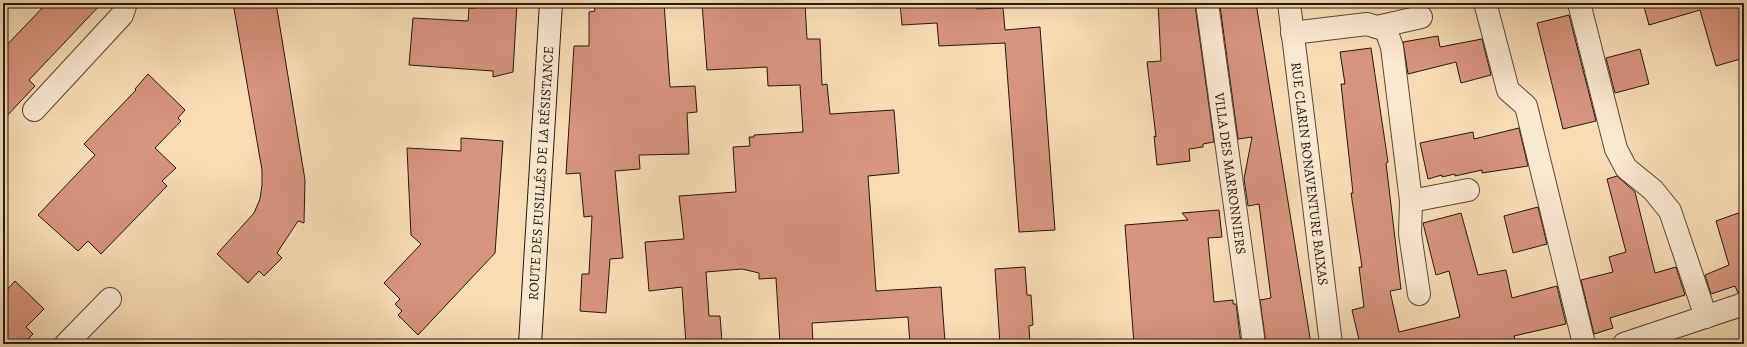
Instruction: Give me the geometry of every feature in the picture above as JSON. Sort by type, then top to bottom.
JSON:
[{"type":"street","points":[[34,110],[122,15],[126,3]]},
{"type":"street","name":"ROUTE DES FUSILLÉS DE LA RÉSISTANCE","points":[[530,344],[551,3]]},
{"type":"street","name":"VILLA DES MARRONNIERS","points":[[1207,3],[1254,344]]},
{"type":"street","name":"RUE CLARIN BONAVENTURE BAIXAS","points":[[1289,3],[1331,344]]},
{"type":"street","points":[[1579,3],[1616,149],[1626,168],[1653,190],[1670,211],[1706,317]]},
{"type":"street","points":[[1486,6],[1508,90],[1526,106],[1584,344]]},
{"type":"street","points":[[1377,27],[1421,17]]},
{"type":"street","points":[[1292,33],[1367,24],[1386,30],[1392,47],[1411,201],[1410,234],[1419,294]]},
{"type":"street","points":[[1411,201],[1468,190]]},
{"type":"street","points":[[66,344],[110,299]]},
{"type":"street","points":[[1624,344],[1744,304]]},
{"type":"building","points":[[47,3],[102,3],[29,80],[35,86],[3,120],[3,49]]},
{"type":"building","points":[[233,3],[276,3],[305,180],[304,223],[298,221],[277,253],[282,258],[264,276],[259,271],[248,283],[217,254],[254,213],[260,199],[262,185],[262,170]]},
{"type":"building","points":[[476,3],[517,3],[513,72],[493,77],[493,71],[409,65],[413,18],[468,21],[469,8],[476,8]]},
{"type":"building","points":[[594,3],[664,3],[670,87],[695,86],[697,112],[687,113],[689,154],[639,155],[640,169],[615,171],[623,258],[610,259],[606,313],[580,311],[582,274],[589,274],[592,216],[584,217],[580,173],[566,174],[574,46],[589,46],[589,12],[595,11]]},
{"type":"building","points":[[702,3],[805,3],[807,39],[820,39],[822,85],[827,84],[830,114],[894,110],[899,173],[868,176],[876,291],[941,287],[945,342],[910,344],[908,317],[812,323],[813,344],[780,344],[776,278],[759,279],[759,273],[742,269],[706,272],[709,316],[720,316],[722,341],[715,341],[715,344],[686,344],[682,287],[649,291],[645,242],[684,239],[679,196],[736,192],[733,147],[750,146],[749,137],[754,137],[754,135],[803,132],[800,85],[768,86],[767,67],[707,70]]},
{"type":"building","points":[[900,3],[976,3],[977,9],[1003,8],[1005,30],[1040,27],[1055,230],[1019,232],[1005,43],[939,46],[937,23],[902,25]]},
{"type":"building","points":[[1158,3],[1195,5],[1214,142],[1203,144],[1203,147],[1189,149],[1190,161],[1157,165],[1154,136],[1156,137],[1147,62],[1161,61]]},
{"type":"building","points":[[1225,3],[1256,3],[1311,344],[1266,344],[1260,300],[1271,298],[1259,204],[1248,206],[1244,179],[1252,137],[1238,139],[1220,6],[1225,7]]},
{"type":"building","points":[[1643,3],[1744,3],[1744,58],[1716,66],[1700,10],[1649,25]]},
{"type":"building","points":[[1569,15],[1596,121],[1563,129],[1537,23]]},
{"type":"building","points":[[1438,36],[1440,47],[1482,39],[1491,75],[1461,83],[1456,62],[1408,74],[1403,42]]},
{"type":"building","points":[[1371,48],[1388,162],[1386,163],[1401,289],[1390,291],[1399,332],[1460,317],[1449,271],[1436,275],[1423,223],[1461,213],[1478,275],[1506,270],[1512,298],[1557,286],[1566,324],[1514,336],[1516,344],[1360,344],[1352,310],[1364,307],[1359,267],[1362,267],[1351,193],[1353,193],[1341,84],[1345,84],[1340,52]]},
{"type":"building","points":[[1640,49],[1649,84],[1615,93],[1606,58]]},
{"type":"building","points":[[148,74],[185,110],[178,118],[181,121],[155,148],[176,168],[162,181],[167,186],[101,254],[88,241],[78,251],[38,215],[95,155],[84,144],[136,90],[135,89]]},
{"type":"building","points":[[1519,128],[1528,166],[1482,173],[1482,170],[1455,176],[1455,174],[1442,177],[1442,175],[1428,179],[1420,143],[1473,132],[1474,139]]},
{"type":"building","points":[[461,138],[503,141],[495,253],[418,335],[398,315],[402,311],[395,304],[400,299],[384,283],[421,244],[411,235],[407,148],[461,151]]},
{"type":"building","points":[[1617,176],[1635,192],[1655,273],[1676,267],[1685,295],[1610,318],[1613,328],[1594,334],[1581,280],[1613,272],[1609,257],[1626,252],[1607,179]]},
{"type":"building","points":[[1538,207],[1547,244],[1513,253],[1504,216]]},
{"type":"building","points":[[1219,210],[1222,237],[1208,238],[1214,302],[1233,300],[1233,304],[1236,304],[1241,344],[1134,344],[1125,225],[1188,220],[1182,213]]},
{"type":"building","points":[[1744,211],[1744,292],[1738,293],[1735,286],[1711,294],[1705,275],[1729,265],[1716,221]]},
{"type":"building","points":[[1025,267],[1027,295],[1031,295],[1033,325],[1029,326],[1030,344],[1000,344],[995,269]]},
{"type":"building","points":[[15,281],[44,309],[26,327],[33,334],[23,344],[3,344],[3,294]]}]
